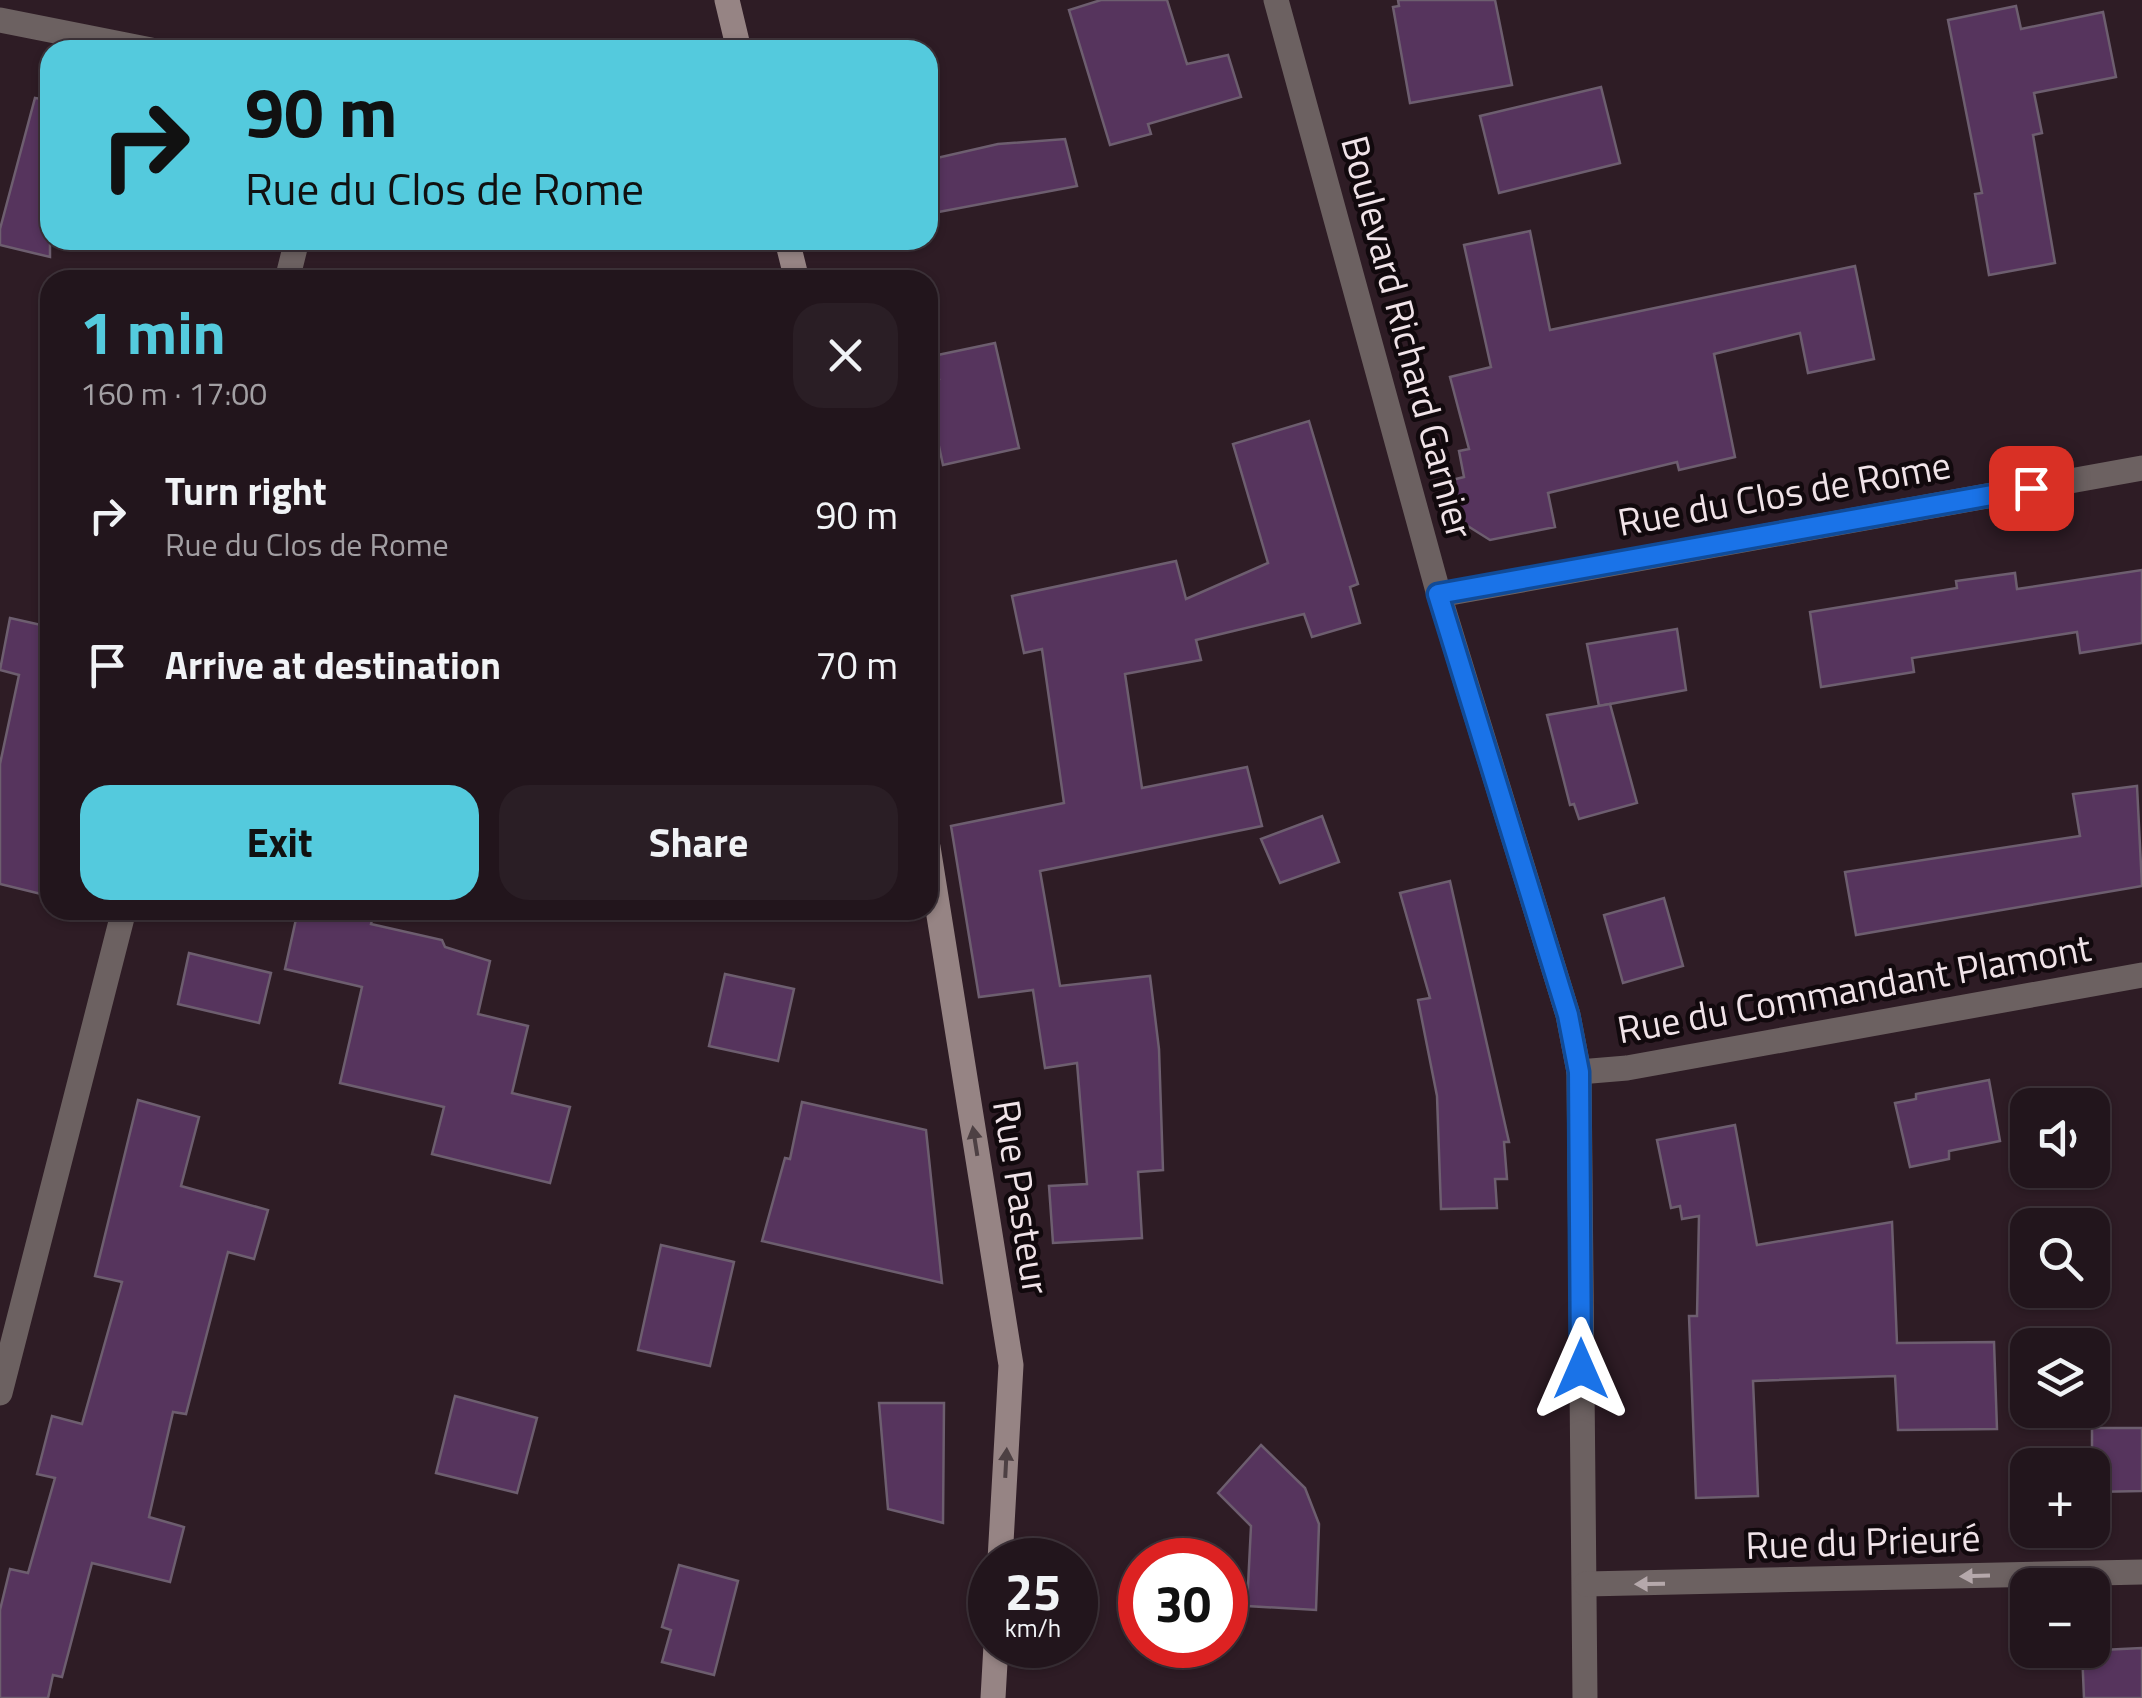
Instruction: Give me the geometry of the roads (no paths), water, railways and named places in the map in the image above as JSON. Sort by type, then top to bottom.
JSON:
[{"type":"main road","points":[[727,0],[737,40]]},
{"type":"main road","name":"Rue Pasteur","points":[[938,910],[1011,1366],[1001,1538]]},
{"type":"main road","points":[[993,1698],[995,1668]]},
{"type":"street","name":"Boulevard Richard Garnier","points":[[1276,0],[1438,594],[1568,1015],[1579,1072],[1586,1698]]},
{"type":"street","points":[[0,20],[101,40]]},
{"type":"street","name":"Rue du Clos de Rome","points":[[1438,594],[2142,468]]},
{"type":"street","points":[[0,1393],[121,920]]},
{"type":"street","name":"Rue du Commandant Plamont","points":[[1579,1072],[1627,1068],[2142,975]]},
{"type":"street","name":"Rue du Prieuré","points":[[1586,1584],[2142,1572]]}]
